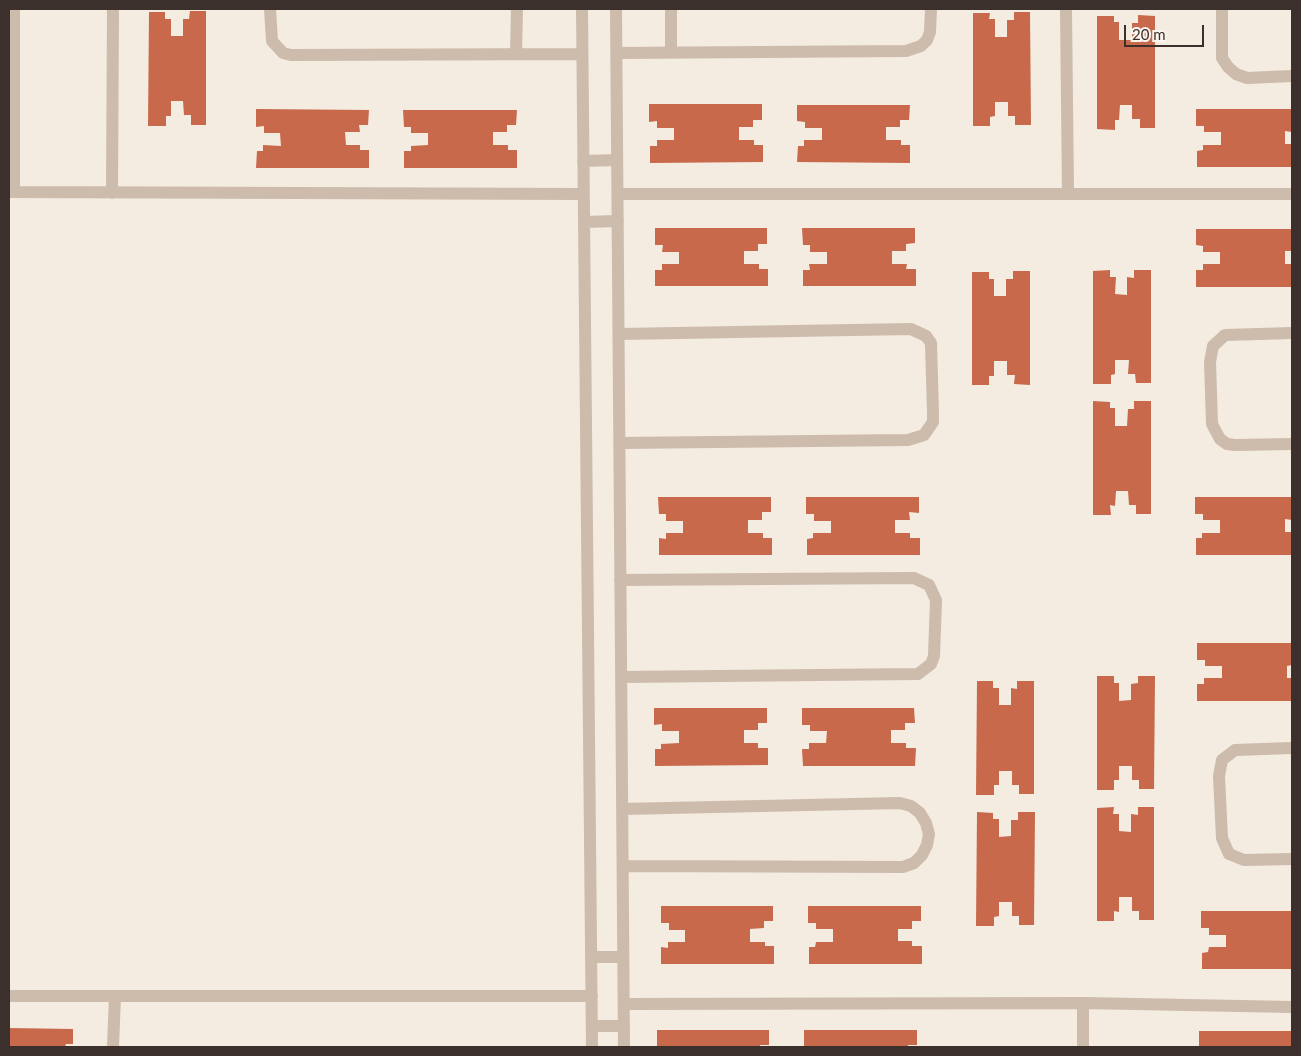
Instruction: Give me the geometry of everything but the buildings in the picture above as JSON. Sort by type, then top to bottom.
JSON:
[{"type":"street","points":[[14,9],[11,192],[584,194]]},
{"type":"street","points":[[112,193],[113,9]]},
{"type":"street","points":[[270,9],[272,41],[277,48],[291,55],[582,54]]},
{"type":"street","points":[[516,54],[517,9]]},
{"type":"street","points":[[582,9],[592,1047]]},
{"type":"street","points":[[616,9],[624,1047]]},
{"type":"street","points":[[671,9],[671,51]]},
{"type":"street","points":[[616,53],[671,51],[906,51],[922,46],[927,40],[930,32],[930,9]]},
{"type":"street","points":[[1066,9],[1068,194]]},
{"type":"street","points":[[1222,9],[1222,58],[1228,67],[1236,74],[1247,78],[1292,76]]},
{"type":"street","points":[[583,161],[617,160]]},
{"type":"street","points":[[618,194],[1292,194]]},
{"type":"street","points":[[584,222],[618,221]]},
{"type":"street","points":[[619,334],[911,329],[926,336],[931,343],[933,413],[933,422],[924,436],[908,440],[620,443]]},
{"type":"street","points":[[1292,333],[1225,335],[1213,346],[1210,362],[1212,424],[1220,439],[1235,445],[1292,444]]},
{"type":"street","points":[[620,580],[914,578],[929,585],[936,600],[934,656],[931,664],[918,674],[621,677]]},
{"type":"street","points":[[1292,748],[1234,750],[1227,754],[1219,768],[1222,838],[1229,854],[1244,860],[1292,859]]},
{"type":"street","points":[[622,809],[900,803],[911,806],[920,813],[929,834],[928,845],[922,855],[914,863],[903,867],[623,866]]},
{"type":"street","points":[[591,957],[623,957]]},
{"type":"street","points":[[9,996],[592,996]]},
{"type":"street","points":[[113,1047],[115,996]]},
{"type":"street","points":[[624,1004],[1083,1003],[1292,1007]]},
{"type":"street","points":[[1083,1003],[1083,1047]]},
{"type":"street","points":[[592,1026],[624,1026]]}]
